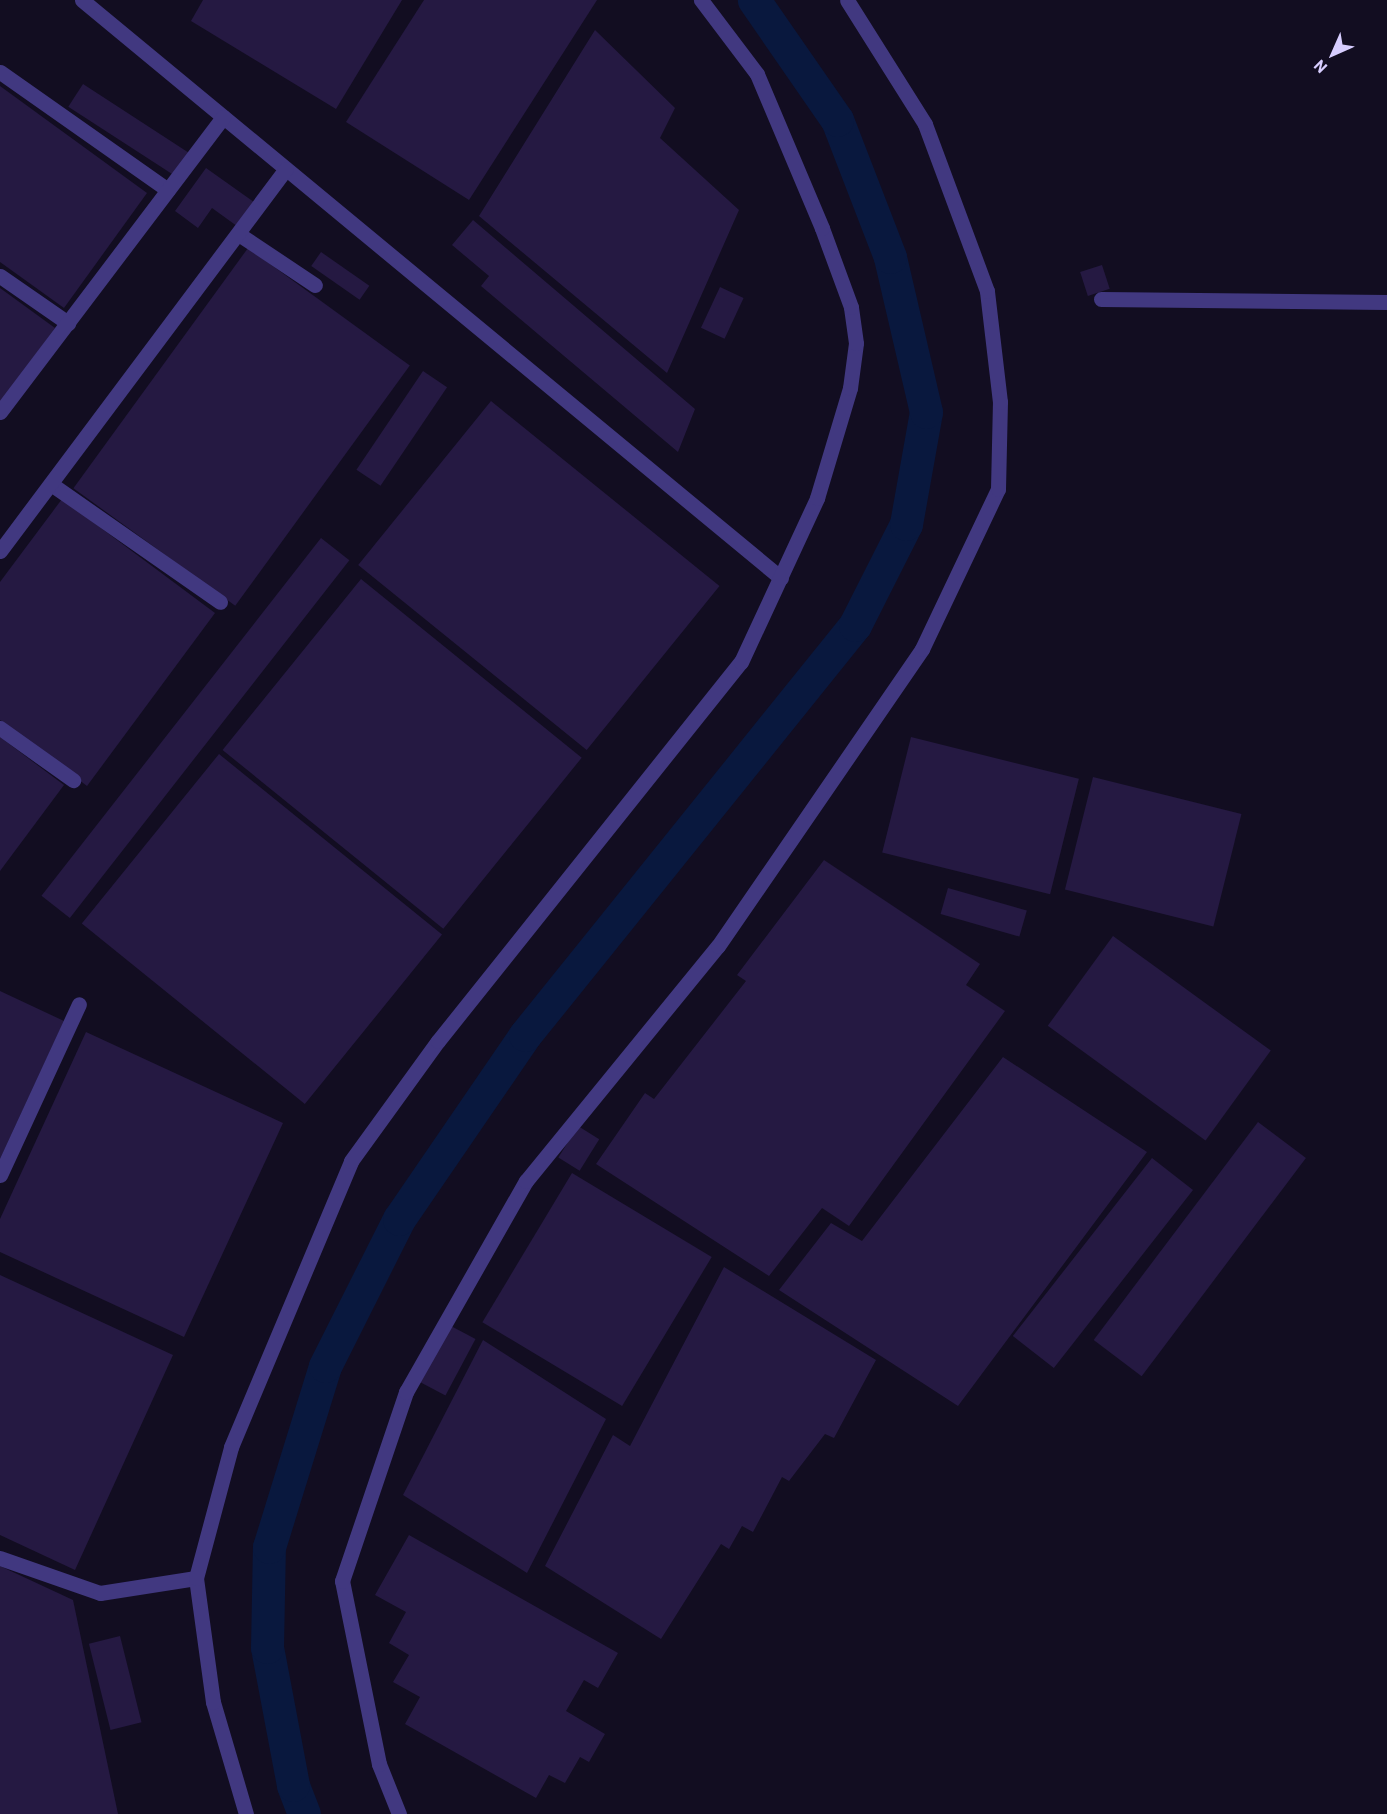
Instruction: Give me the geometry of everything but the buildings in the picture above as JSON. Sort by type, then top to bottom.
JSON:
[{"type":"lane","points":[[82,0],[781,578]]},
{"type":"lane","points":[[246,1814],[213,1702],[196,1578],[231,1448],[351,1161],[438,1041],[741,662],[817,498],[850,388],[856,343],[851,307],[757,74],[701,0]]},
{"type":"lane","points":[[399,1814],[379,1764],[342,1581],[406,1392],[526,1181],[718,946],[922,649],[998,489],[1000,402],[987,291],[925,124],[847,0]]},
{"type":"lane","points":[[0,72],[168,190]]},
{"type":"lane","points":[[0,412],[223,117]]},
{"type":"lane","points":[[0,551],[240,235],[286,169]]},
{"type":"lane","points":[[240,235],[315,285]]},
{"type":"lane","points":[[0,276],[68,323]]},
{"type":"lane","points":[[1101,299],[1387,302]]},
{"type":"lane","points":[[51,484],[220,602]]},
{"type":"lane","points":[[0,728],[73,780]]},
{"type":"lane","points":[[0,1175],[79,1004]]},
{"type":"lane","points":[[0,1558],[100,1593],[196,1578]]},
{"type":"waterway","points":[[304,1814],[293,1785],[267,1647],[269,1547],[325,1366],[399,1219],[525,1035],[855,625],[906,524],[926,412],[890,257],[837,120],[754,0]]}]
